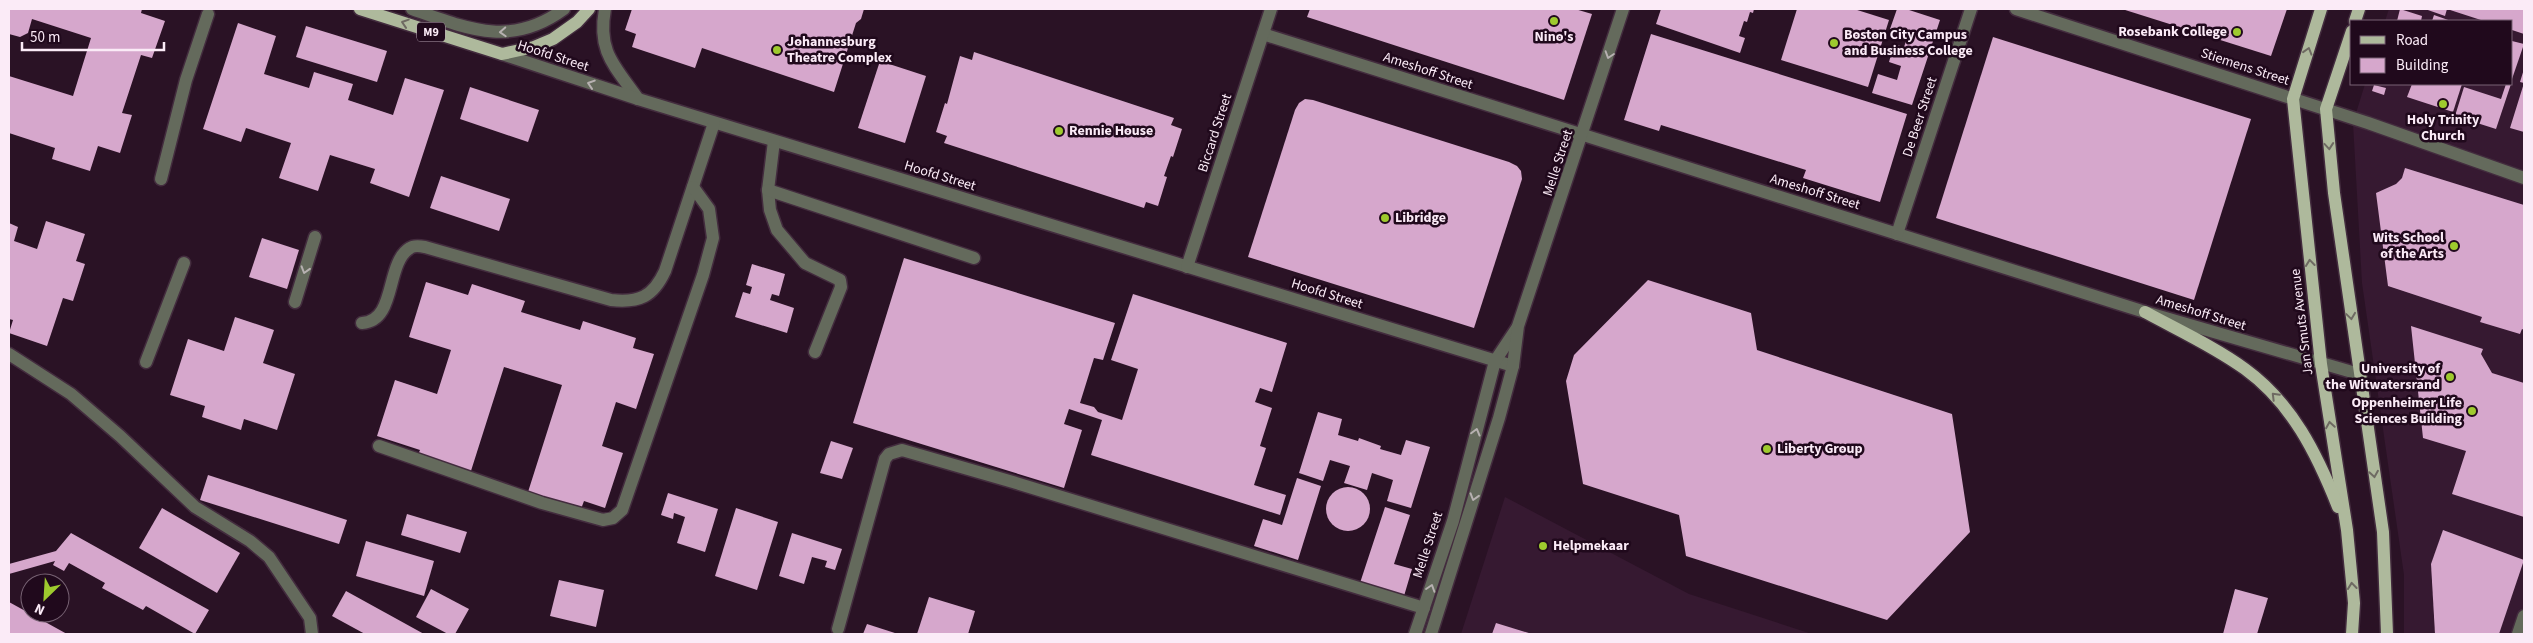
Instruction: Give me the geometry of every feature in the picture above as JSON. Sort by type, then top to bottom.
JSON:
[{"type":"main road","name":"Hoofd Street","points":[[360,9],[502,54]]},
{"type":"main road","name":"M9","points":[[502,54],[534,47],[553,38],[577,22],[589,9]]},
{"type":"main road","name":"Jan Smuts Avenue","points":[[2321,9],[2293,99],[2321,364],[2346,530],[2354,603],[2352,634]]},
{"type":"main road","points":[[2350,37],[2326,109],[2334,193],[2383,532],[2386,634]]},
{"type":"main road","points":[[2145,312],[2245,369],[2278,398],[2304,432],[2324,472],[2346,530]]},
{"type":"street","points":[[412,9],[491,33],[518,31],[555,15],[564,9]]},
{"type":"street","points":[[605,9],[603,20],[605,48],[609,59],[638,99]]},
{"type":"street","name":"Biccard Street","points":[[1187,267],[1271,9]]},
{"type":"street","name":"Melle Street","points":[[1431,634],[1513,366],[1518,326],[1624,9]]},
{"type":"street","name":"De Beer Street","points":[[1897,234],[1971,9]]},
{"type":"street","name":"Stiemens Street","points":[[2016,9],[2326,109],[2524,178]]},
{"type":"street","points":[[161,179],[186,80],[208,14]]},
{"type":"street","name":"Ameshoff Street","points":[[1263,34],[2145,312],[2359,374]]},
{"type":"street","name":"Hoofd Street","points":[[502,54],[774,141],[1513,366]]},
{"type":"street","points":[[362,323],[370,323],[380,315],[401,258],[410,248],[415,246],[426,247],[611,300],[637,300],[647,296],[659,285],[665,271],[714,122]]},
{"type":"street","points":[[774,141],[768,190],[770,210],[777,230],[805,264],[840,280],[841,288],[814,352]]},
{"type":"street","points":[[379,446],[542,502],[604,520],[613,518],[622,510],[697,293],[713,238],[709,209],[693,187]]},
{"type":"street","points":[[768,190],[974,258]]},
{"type":"street","points":[[295,302],[315,237]]},
{"type":"street","points":[[146,362],[184,263]]},
{"type":"street","name":"Melle Street","points":[[1415,634],[1452,522],[1494,361],[1518,326]]},
{"type":"street","points":[[9,354],[71,394],[120,436],[195,507],[250,541],[278,569],[310,618],[312,634]]},
{"type":"street","points":[[838,629],[885,459],[889,454],[902,450],[1014,482],[1424,608]]},
{"type":"street","points":[[2518,634],[2524,616]]},
{"type":"shaded area","name":"University of the Witwatersrand","points":[[2389,9],[2524,9],[2524,634],[2404,634],[2404,575],[2362,283],[2353,123],[2365,85],[2513,85],[2513,20],[2385,20]]},
{"type":"shaded area","name":"Helpmekaar","points":[[1505,497],[1689,594],[1812,634],[1461,634]]},
{"type":"building","points":[[9,9],[142,9],[141,13],[165,21],[152,58],[141,55],[122,113],[132,115],[120,153],[98,146],[90,171],[52,159],[55,148],[9,133],[9,76],[73,96],[91,38],[32,19],[28,33],[20,37],[9,34]]},
{"type":"building","name":"Johannesburg Theatre Complex","points":[[632,9],[864,9],[861,19],[856,23],[834,92],[702,48],[695,68],[632,47],[636,34],[625,30]]},
{"type":"building","points":[[1310,9],[1575,9],[1592,14],[1564,100],[1307,17]]},
{"type":"building","points":[[1661,9],[1754,9],[1753,13],[1750,12],[1747,22],[1744,21],[1739,36],[1745,38],[1740,53],[1656,24]]},
{"type":"building","name":"Boston City Campus and Business College","points":[[1797,9],[1854,9],[1889,20],[1868,87],[1781,60]]},
{"type":"building","points":[[1897,9],[1906,9],[1940,20],[1912,105],[1872,93],[1878,74],[1897,80],[1901,66],[1889,62],[1894,44],[1904,47],[1908,35],[1890,29]]},
{"type":"building","name":"Rosebank College","points":[[2122,9],[2287,9],[2271,56]]},
{"type":"building","points":[[2400,9],[2422,16],[2421,20],[2397,20]]},
{"type":"building","points":[[2425,9],[2447,9],[2445,16]]},
{"type":"building","points":[[2447,9],[2524,9],[2524,34],[2513,30],[2513,20],[2481,20]]},
{"type":"building","points":[[2434,15],[2448,20],[2432,20]]},
{"type":"building","points":[[238,23],[276,36],[264,74],[309,88],[314,72],[353,84],[348,100],[393,115],[405,78],[444,90],[409,197],[370,183],[375,169],[330,155],[318,191],[279,178],[291,143],[246,128],[241,142],[203,129]]},
{"type":"building","points":[[306,26],[387,51],[377,82],[296,57]]},
{"type":"building","points":[[1651,34],[1907,114],[1880,202],[1803,178],[1806,170],[1661,125],[1659,131],[1624,120]]},
{"type":"building","points":[[1993,37],[2251,119],[2194,300],[1936,218]]},
{"type":"building","points":[[2513,41],[2524,44],[2513,76]]},
{"type":"building","name":"Rennie House","points":[[974,52],[1174,118],[1171,125],[1182,129],[1173,157],[1171,156],[1164,176],[1167,177],[1158,206],[1146,202],[1144,208],[944,143],[947,136],[936,132],[945,103],[947,104],[960,56],[972,60]]},
{"type":"building","points":[[880,61],[926,76],[905,143],[858,128]]},
{"type":"building","points":[[2524,69],[2524,83],[2520,82]]},
{"type":"building","points":[[2524,83],[2524,132],[2510,128]]},
{"type":"building","points":[[2374,85],[2386,88],[2384,95],[2372,91]]},
{"type":"building","name":"Holy Trinity Church","points":[[2412,85],[2462,85],[2453,112],[2407,97]]},
{"type":"building","points":[[2506,85],[2511,85],[2496,129],[2455,116],[2464,87],[2501,99]]},
{"type":"building","points":[[470,87],[539,110],[528,142],[460,119]]},
{"type":"building","name":"Libridge","points":[[1305,99],[1509,162],[1517,166],[1521,171],[1522,179],[1474,328],[1248,257],[1295,110],[1299,103]]},
{"type":"building","name":"Wits School of the Arts","points":[[2405,168],[2524,205],[2524,330],[2522,329],[2520,334],[2480,322],[2482,317],[2388,286],[2376,193],[2396,184],[2402,178]]},
{"type":"building","points":[[441,176],[510,199],[499,231],[430,208]]},
{"type":"building","points":[[46,221],[85,234],[76,261],[85,264],[73,301],[63,298],[47,346],[9,333],[13,320],[9,319],[9,223],[18,227],[14,241],[37,249]]},
{"type":"building","points":[[262,238],[299,250],[287,289],[249,277]]},
{"type":"building","points":[[904,258],[1115,323],[1103,360],[1094,358],[1080,403],[1094,407],[1098,412],[1122,420],[1138,369],[1111,360],[1133,294],[1287,343],[1272,392],[1260,388],[1255,402],[1272,408],[1260,446],[1266,448],[1254,485],[1286,495],[1280,515],[1091,455],[1102,420],[1069,409],[1064,424],[1082,430],[1064,488],[853,423]]},
{"type":"building","points":[[752,264],[785,274],[779,296],[772,294],[770,300],[794,308],[787,333],[735,317],[743,292],[750,294],[752,287],[746,285]]},
{"type":"building","name":"Liberty Group","points":[[1648,280],[1751,313],[1757,350],[1952,414],[1970,532],[1887,620],[1686,556],[1679,515],[1583,484],[1566,381],[1574,355]]},
{"type":"building","points":[[426,282],[468,295],[472,284],[525,301],[521,312],[580,330],[583,321],[636,338],[633,348],[654,354],[636,409],[616,402],[602,446],[623,453],[605,508],[584,501],[581,509],[528,492],[562,385],[504,367],[470,474],[417,457],[420,450],[377,436],[395,380],[437,394],[451,350],[409,337]]},
{"type":"building","points":[[235,317],[274,330],[263,363],[295,374],[277,430],[244,419],[241,430],[202,417],[205,406],[170,395],[188,339],[224,351]]},
{"type":"building","name":"Oppenheimer Life Sciences Building","points":[[2411,326],[2483,349],[2481,354],[2492,373],[2524,383],[2524,517],[2452,494],[2466,451],[2423,438]]},
{"type":"building","points":[[1318,412],[1342,419],[1338,435],[1358,441],[1359,438],[1381,446],[1380,449],[1401,455],[1406,440],[1430,447],[1411,508],[1387,501],[1393,480],[1372,473],[1367,490],[1344,483],[1350,466],[1330,460],[1323,481],[1299,473]]},
{"type":"building","points":[[831,441],[853,448],[842,479],[820,473]]},
{"type":"building","points":[[208,475],[347,520],[339,544],[200,500]]},
{"type":"building","points":[[1297,478],[1321,486],[1298,560],[1254,546],[1263,519],[1282,525]]},
{"type":"building","points":[[1348,487],[1360,491],[1366,497],[1370,509],[1366,521],[1360,527],[1348,531],[1336,527],[1330,521],[1326,509],[1330,497],[1336,491]]},
{"type":"building","points":[[668,493],[718,509],[705,552],[677,543],[685,517],[674,513],[673,519],[661,515]]},
{"type":"building","points":[[1385,507],[1410,515],[1394,564],[1412,569],[1404,596],[1360,583]]},
{"type":"building","points":[[162,508],[240,553],[217,593],[139,548]]},
{"type":"building","points":[[736,508],[778,522],[757,590],[715,576]]},
{"type":"building","points":[[407,514],[467,532],[460,553],[401,535]]},
{"type":"building","points":[[2443,530],[2524,560],[2499,634],[2435,634],[2431,564]]},
{"type":"building","points":[[71,533],[209,610],[195,634],[146,606],[143,610],[102,588],[105,583],[69,563],[64,571],[53,565],[55,561],[9,574],[9,564],[56,551]]},
{"type":"building","points":[[792,533],[842,549],[835,570],[825,567],[827,561],[812,557],[804,584],[779,576]]},
{"type":"building","points":[[366,541],[434,561],[424,596],[356,576]]},
{"type":"building","points":[[559,580],[604,590],[596,627],[550,616]]},
{"type":"building","points":[[431,589],[469,609],[455,634],[448,634],[416,617]]},
{"type":"building","points":[[2235,589],[2268,598],[2257,634],[2223,634]]},
{"type":"building","points":[[346,591],[424,634],[365,634],[332,616]]},
{"type":"building","points":[[929,597],[975,611],[968,634],[917,634]]},
{"type":"building","points":[[9,602],[20,608],[20,623],[47,623],[67,634],[9,634]]},
{"type":"building","points":[[1496,623],[1532,634],[1492,634]]},
{"type":"building","points":[[867,624],[898,634],[863,634]]},
{"type":"place","name":"Nino's","points":[[1554,21]]},
{"type":"place","name":"Rosebank College","points":[[2237,32]]},
{"type":"place","name":"Boston City Campus and Business College","points":[[1834,43]]},
{"type":"place","name":"Johannesburg Theatre Complex","points":[[777,50]]},
{"type":"place","name":"Holy Trinity Church","points":[[2443,104]]},
{"type":"place","name":"Rennie House","points":[[1059,131]]},
{"type":"place","name":"Libridge","points":[[1385,218]]},
{"type":"place","name":"Wits School of the Arts","points":[[2454,246]]},
{"type":"place","name":"University of the Witwatersrand","points":[[2450,377]]},
{"type":"place","name":"Oppenheimer Life Sciences Building","points":[[2472,411]]},
{"type":"place","name":"Liberty Group","points":[[1767,449]]},
{"type":"place","name":"Helpmekaar","points":[[1543,546]]}]
